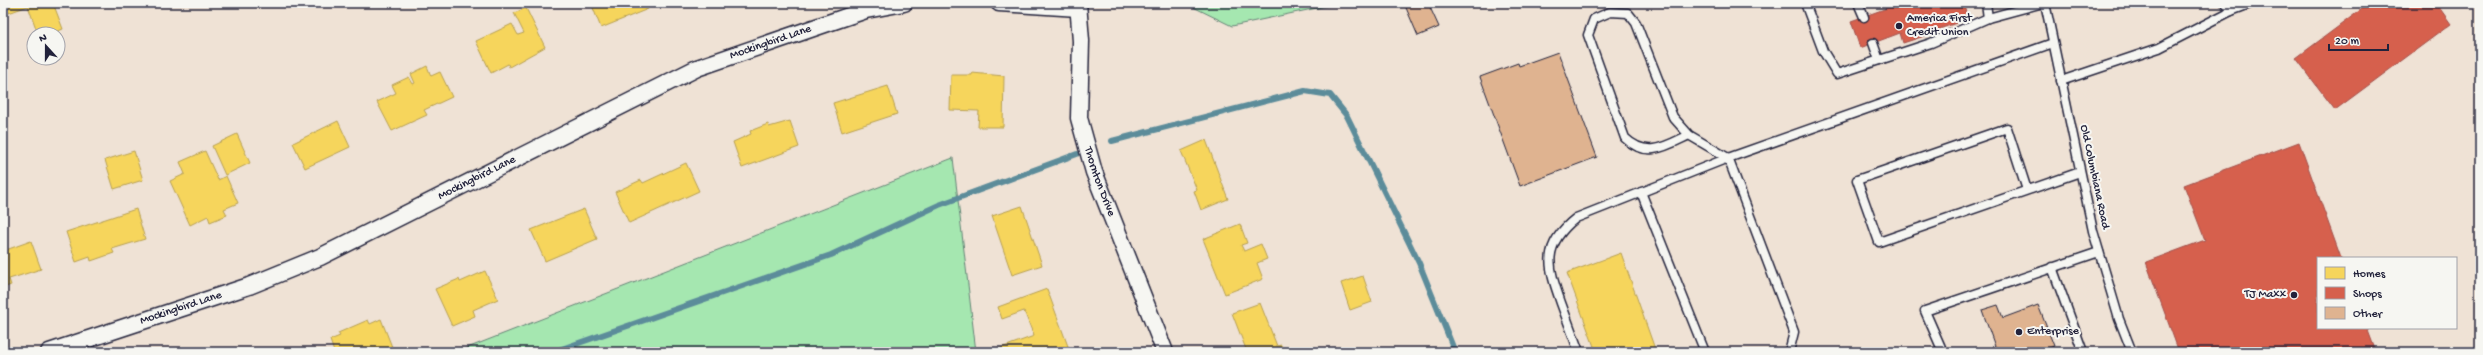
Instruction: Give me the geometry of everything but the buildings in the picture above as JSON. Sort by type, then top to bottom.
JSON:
[{"type":"street","name":"Mockingbird Lane","points":[[49,352],[249,286],[320,257],[697,68],[866,10],[904,3]]},
{"type":"street","points":[[999,3],[1078,6]]},
{"type":"street","name":"Thornton Drive","points":[[1078,6],[1081,41],[1079,118],[1094,172],[1165,352]]},
{"type":"lane","points":[[1805,3],[1823,51],[1836,74],[1931,42],[1988,18],[2044,3]]},
{"type":"lane","points":[[1858,3],[1864,17]]},
{"type":"lane","points":[[1986,3],[1988,18]]},
{"type":"lane","name":"Old Columbiana Road","points":[[2044,3],[2080,172],[2099,252],[2119,319],[2132,352]]},
{"type":"lane","points":[[2225,3],[2231,11]]},
{"type":"lane","points":[[2061,81],[2159,48],[2231,11],[2252,3]]},
{"type":"lane","points":[[1690,135],[1664,146],[1648,150],[1635,148],[1625,138],[1588,35],[1594,19],[1610,12],[1628,13],[1636,23],[1673,117],[1690,135],[1728,158],[1794,332],[1789,352]]},
{"type":"lane","points":[[1873,43],[1879,60]]},
{"type":"lane","points":[[1579,352],[1549,269],[1552,248],[1562,229],[1576,218],[1728,158],[2053,43]]},
{"type":"lane","points":[[2027,190],[2007,128],[1857,180],[1879,242],[2080,172]]},
{"type":"lane","points":[[1641,192],[1705,352]]},
{"type":"lane","points":[[1943,352],[1925,311],[2099,252]]},
{"type":"lane","points":[[2052,267],[2083,352]]},
{"type":"green space","points":[[1185,3],[1350,3],[1336,4],[1232,26]]},
{"type":"green space","points":[[953,158],[976,352],[457,352]]},
{"type":"waterway","points":[[1112,141],[1305,91],[1330,95],[1347,116],[1419,263],[1455,352]]},
{"type":"waterway","points":[[553,352],[831,255],[939,205],[1077,154]]},
{"type":"place","name":"America First Credit Union","points":[[1899,26]]},
{"type":"place","name":"TJ Maxx","points":[[2294,295]]},
{"type":"place","name":"Enterprise","points":[[2019,332]]}]
